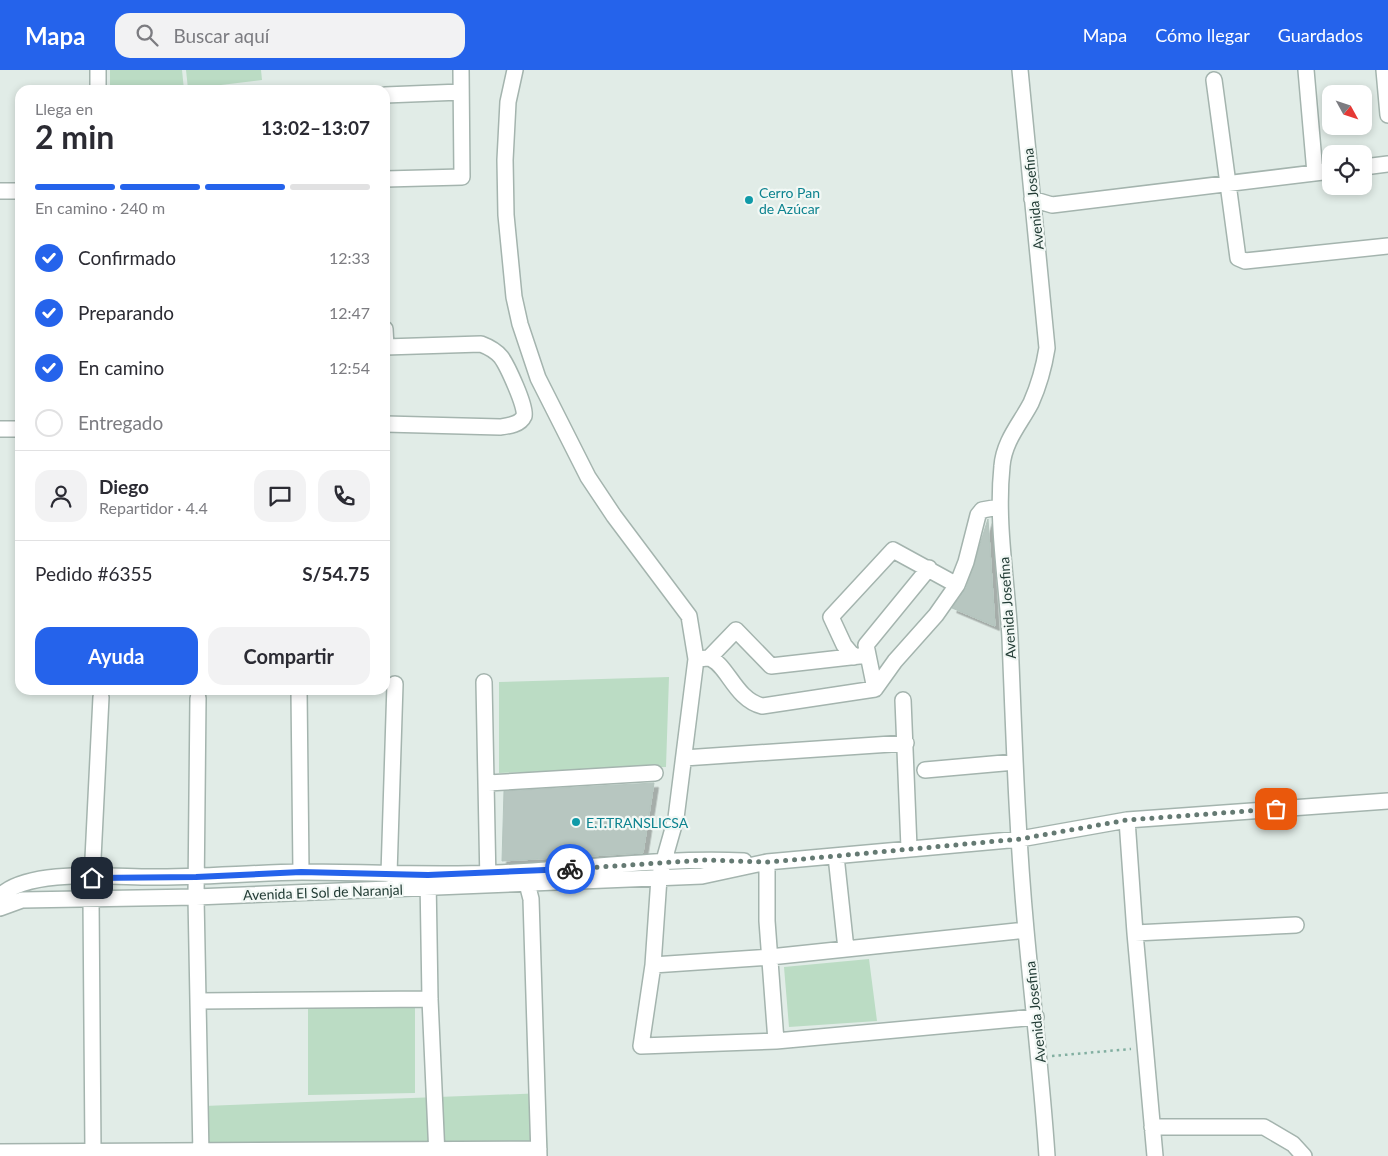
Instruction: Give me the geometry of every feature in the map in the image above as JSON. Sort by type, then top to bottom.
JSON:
[{"type":"street","points":[[98,70],[98,85]]},
{"type":"street","points":[[390,179],[462,177],[461,70]]},
{"type":"street","points":[[515,70],[508,102],[505,160],[506,215],[514,297],[520,324],[538,378],[588,478],[689,616],[702,659],[684,758],[676,818],[659,878],[653,965],[641,1046],[776,1041],[1036,1017]]},
{"type":"street","name":"Avenida Josefina","points":[[1020,70],[1047,348],[1040,381],[1030,404],[1008,442],[1002,463],[1000,507],[1008,608],[1015,762],[1026,930],[1040,1057],[1047,1156]]},
{"type":"street","points":[[1306,70],[1315,173]]},
{"type":"street","points":[[1384,70],[1388,115]]},
{"type":"street","points":[[1214,80],[1238,258],[1245,261],[1388,246]]},
{"type":"street","points":[[390,95],[461,92]]},
{"type":"street","points":[[1372,166],[1388,164]]},
{"type":"street","points":[[1032,199],[1052,205],[1322,172]]},
{"type":"street","points":[[0,192],[15,191]]},
{"type":"street","points":[[390,347],[481,344],[491,348],[501,358],[510,374],[525,414],[521,421],[512,426],[500,427],[390,424]]},
{"type":"street","points":[[0,429],[15,429]]},
{"type":"street","points":[[702,659],[717,663],[743,697],[751,703],[762,706],[874,689],[936,615],[956,585],[966,562],[978,515],[987,508],[1000,507]]},
{"type":"street","points":[[874,689],[861,656],[844,645],[831,617],[893,550],[929,568],[956,585]]},
{"type":"street","points":[[861,656],[866,645],[929,568]]},
{"type":"street","points":[[702,659],[736,630],[771,666],[861,656]]},
{"type":"street","points":[[484,682],[488,783],[488,879]]},
{"type":"street","points":[[389,874],[395,684]]},
{"type":"street","points":[[299,695],[301,872]]},
{"type":"street","points":[[93,1152],[91,899],[101,697]]},
{"type":"street","points":[[198,698],[196,897],[201,1153]]},
{"type":"street","points":[[903,700],[909,848]]},
{"type":"street","points":[[684,758],[906,743]]},
{"type":"street","points":[[925,770],[1015,762]]},
{"type":"street","points":[[488,783],[655,772]]},
{"type":"street","name":"Avenida El Sol de Naranjal","points":[[525,878],[704,860],[767,862],[836,856],[1020,839],[1127,820],[1388,801]]},
{"type":"street","points":[[1127,820],[1155,1156]]},
{"type":"street","points":[[836,856],[846,949]]},
{"type":"street","points":[[767,862],[770,957],[776,1041]]},
{"type":"street","name":"Avenida El Sol de Naranjal","points":[[0,908],[22,900],[196,897],[488,879],[702,876],[767,862]]},
{"type":"street","name":"Avenida El Sol de Naranjal","points":[[0,896],[15,886],[31,880],[55,877],[196,877],[301,872],[389,874],[428,882]]},
{"type":"street","points":[[0,1152],[539,1153],[530,899],[525,878]]},
{"type":"street","points":[[428,882],[430,999],[437,1153]]},
{"type":"street","points":[[1135,933],[1296,925]]},
{"type":"street","points":[[653,965],[770,957],[1026,930]]},
{"type":"street","points":[[199,1001],[430,999]]},
{"type":"street","points":[[1152,1127],[1264,1127],[1293,1144],[1304,1156]]},
{"type":"path","points":[[1040,1057],[1145,1048]]},
{"type":"green space","points":[[110,70],[182,70],[184,85],[110,85]]},
{"type":"green space","points":[[186,70],[261,70],[262,80],[221,85],[188,85]]},
{"type":"green space","points":[[669,677],[666,767],[499,773],[499,682]]},
{"type":"green space","points":[[869,959],[877,1021],[789,1027],[784,967]]},
{"type":"green space","points":[[308,1005],[415,1006],[415,1093],[308,1095]]},
{"type":"green space","points":[[545,1093],[548,1156],[180,1156],[203,1155],[204,1106]]},
{"type":"building","points":[[988,519],[995,626],[952,608],[966,588]]},
{"type":"building","name":"E.T.TRANSLICSA","points":[[654,783],[643,853],[502,861],[504,791]]},
{"type":"way so far","points":[[570,869],[704,860],[767,862],[792,860],[1020,839],[1127,820],[1276,809]]},
{"type":"place","name":"Cerro Pan de Azúcar","points":[[749,200]]},
{"type":"place","name":"E.T.TRANSLICSA","points":[[576,822]]},
{"type":"route","points":[[92,878],[196,877],[301,872],[428,875],[488,874],[570,869]]}]
